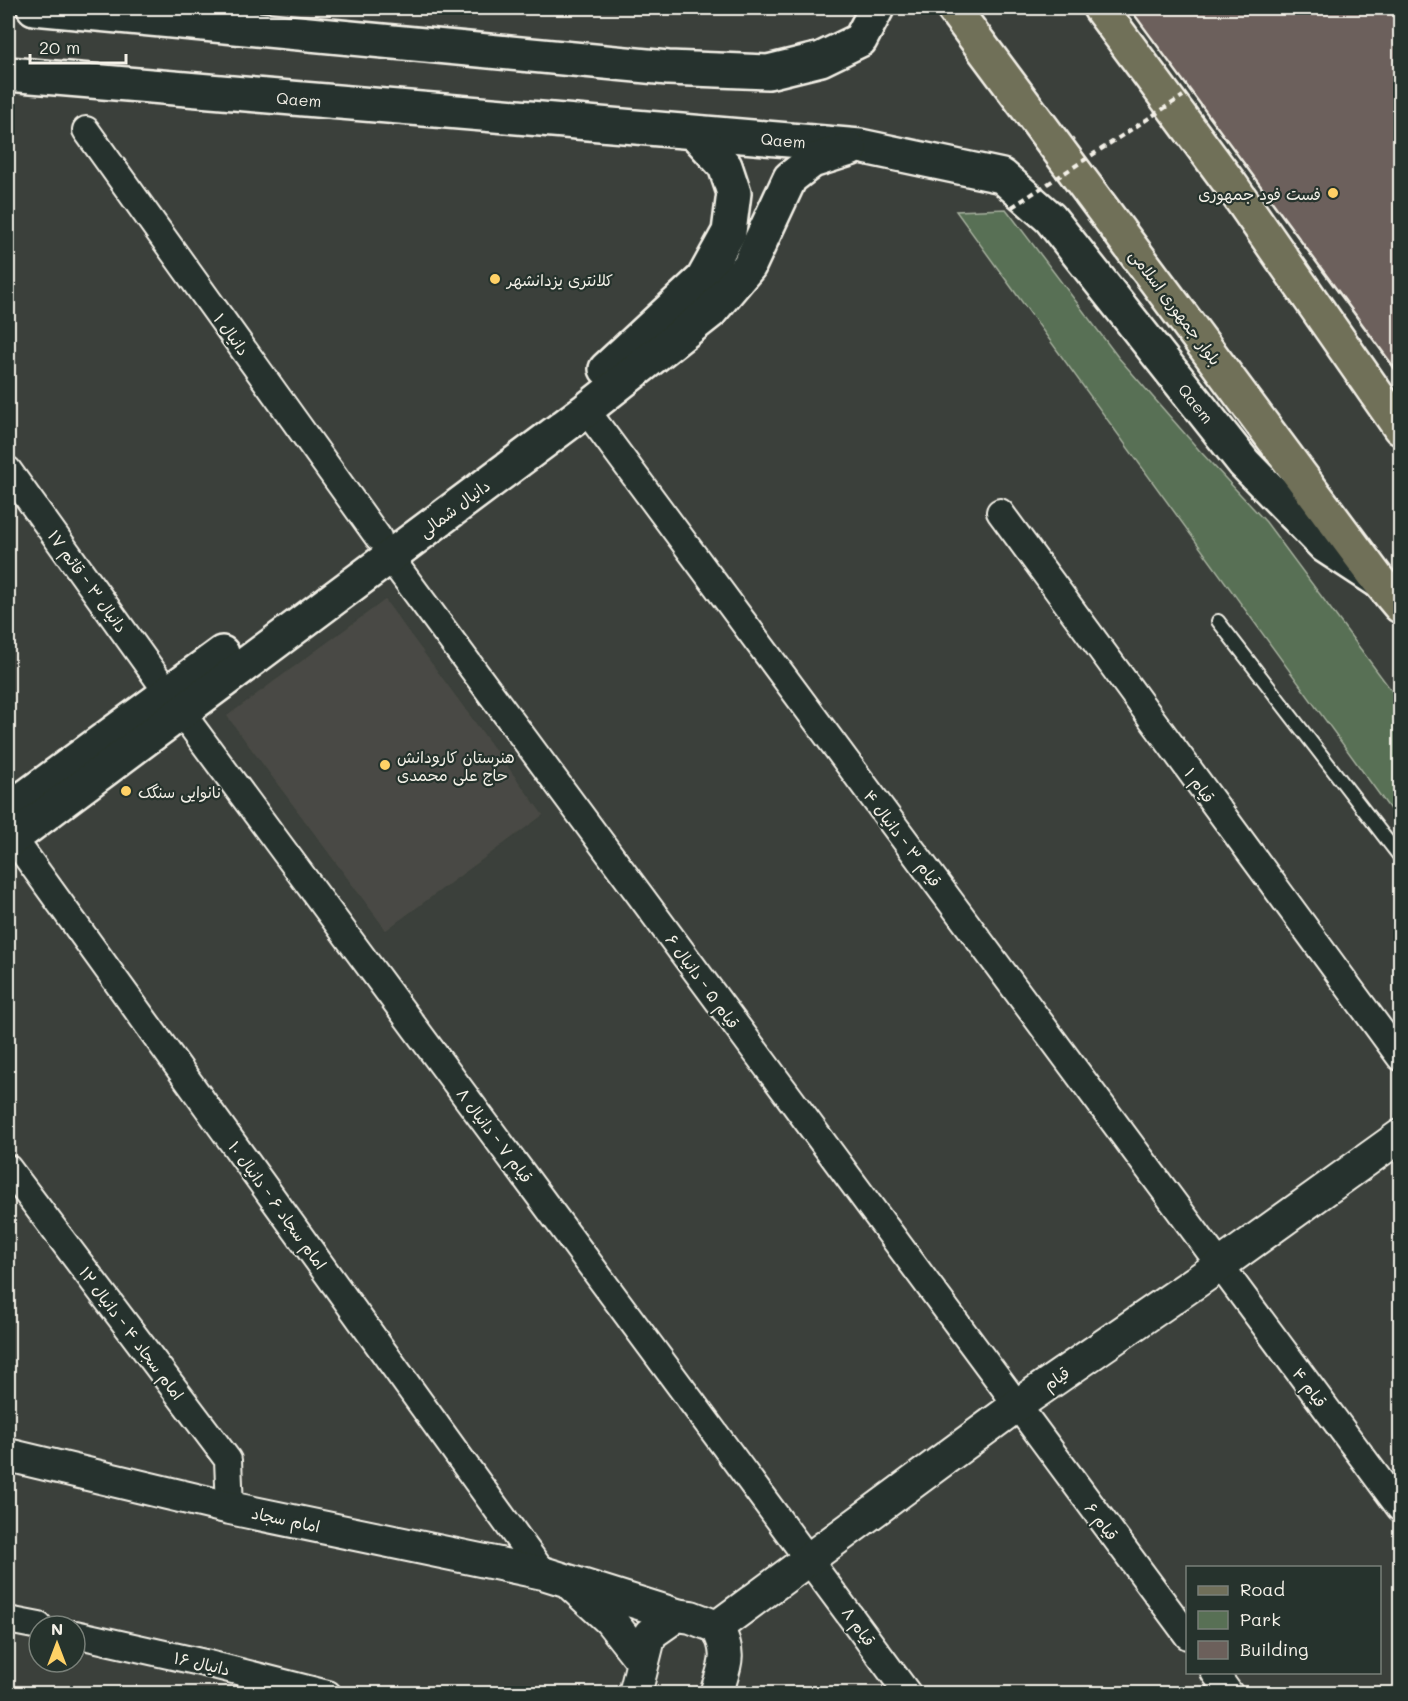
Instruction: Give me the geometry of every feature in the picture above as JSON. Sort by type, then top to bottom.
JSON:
[{"type":"main road","points":[[34,8],[668,68],[768,72],[821,59],[860,40],[877,8]]},
{"type":"main road","name":"بلوار جمهوری اسلامی","points":[[953,8],[1379,581],[1401,606]]},
{"type":"main road","points":[[1104,10],[1225,177],[1401,428]]},
{"type":"main road","name":"Qaem","points":[[8,74],[860,146],[1002,176],[1050,218],[1244,463],[1325,546],[1379,581]]},
{"type":"main road","name":"دانیال شمالی","points":[[383,547],[586,410],[674,324],[703,279],[729,232],[734,193],[725,166],[695,133]]},
{"type":"main road","name":"دانیال شمالی","points":[[9,830],[175,702],[383,547],[616,362],[674,324],[710,312],[749,266],[790,178],[812,161],[860,146]]},
{"type":"street","name":"دانیال ۱","points":[[86,130],[383,547]]},
{"type":"street","name":"قیام ۳ - دانیال ۴","points":[[586,410],[1219,1266]]},
{"type":"street","name":"دانیال ۳ - قائم ۱۷","points":[[8,470],[175,702]]},
{"type":"street","name":"قیام ۱","points":[[1000,513],[1401,1057]]},
{"type":"street","name":"قیام ۵ - دانیال ۶","points":[[383,547],[1016,1406]]},
{"type":"street","name":"قیام ۷ - دانیال ۸","points":[[175,702],[809,1559]]},
{"type":"street","name":"امام سجاد ۶ - دانیال ۱۰","points":[[9,830],[554,1576]]},
{"type":"street","name":"قیام","points":[[717,1627],[1016,1406],[1219,1266],[1401,1136]]},
{"type":"street","name":"امام سجاد ۴ - دانیال ۱۲","points":[[8,1168],[228,1460],[230,1508]]},
{"type":"street","name":"قیام ۴","points":[[1219,1266],[1401,1508]]},
{"type":"street","name":"قیام ۶","points":[[1016,1406],[1186,1633]]},
{"type":"street","name":"امام سجاد","points":[[8,1455],[230,1508],[554,1576],[717,1627]]},
{"type":"street","name":"قیام ۸","points":[[809,1559],[908,1694]]},
{"type":"street","points":[[554,1576],[610,1620],[643,1662]]},
{"type":"street","points":[[635,1694],[650,1634],[678,1616]]},
{"type":"street","points":[[8,1620],[27,1624]]},
{"type":"street","points":[[716,1694],[726,1660],[726,1644],[717,1627]]},
{"type":"street","name":"دانیال ۱۶","points":[[87,1637],[328,1694]]},
{"type":"street","points":[[1215,1674],[1230,1694]]},
{"type":"lane","points":[[1218,621],[1401,857]]},
{"type":"path","points":[[1012,207],[1183,96]]},
{"type":"shaded area","name":"هنرستان کارودانش حاج علی محمدی","points":[[385,600],[543,815],[386,930],[227,716]]},
{"type":"green space","points":[[1006,209],[1118,357],[1199,450],[1266,522],[1400,702],[1400,823],[956,211]]},
{"type":"building","name":"فست فود جمهوری","points":[[1130,8],[1401,8],[1401,376]]},
{"type":"place","name":"فست فود جمهوری","points":[[1333,193]]},
{"type":"place","name":"کلانتری یزدانشهر","points":[[495,279]]},
{"type":"place","name":"هنرستان کارودانش حاج علی محمدی","points":[[385,765]]},
{"type":"place","name":"نانوایی سنگک","points":[[126,791]]}]
